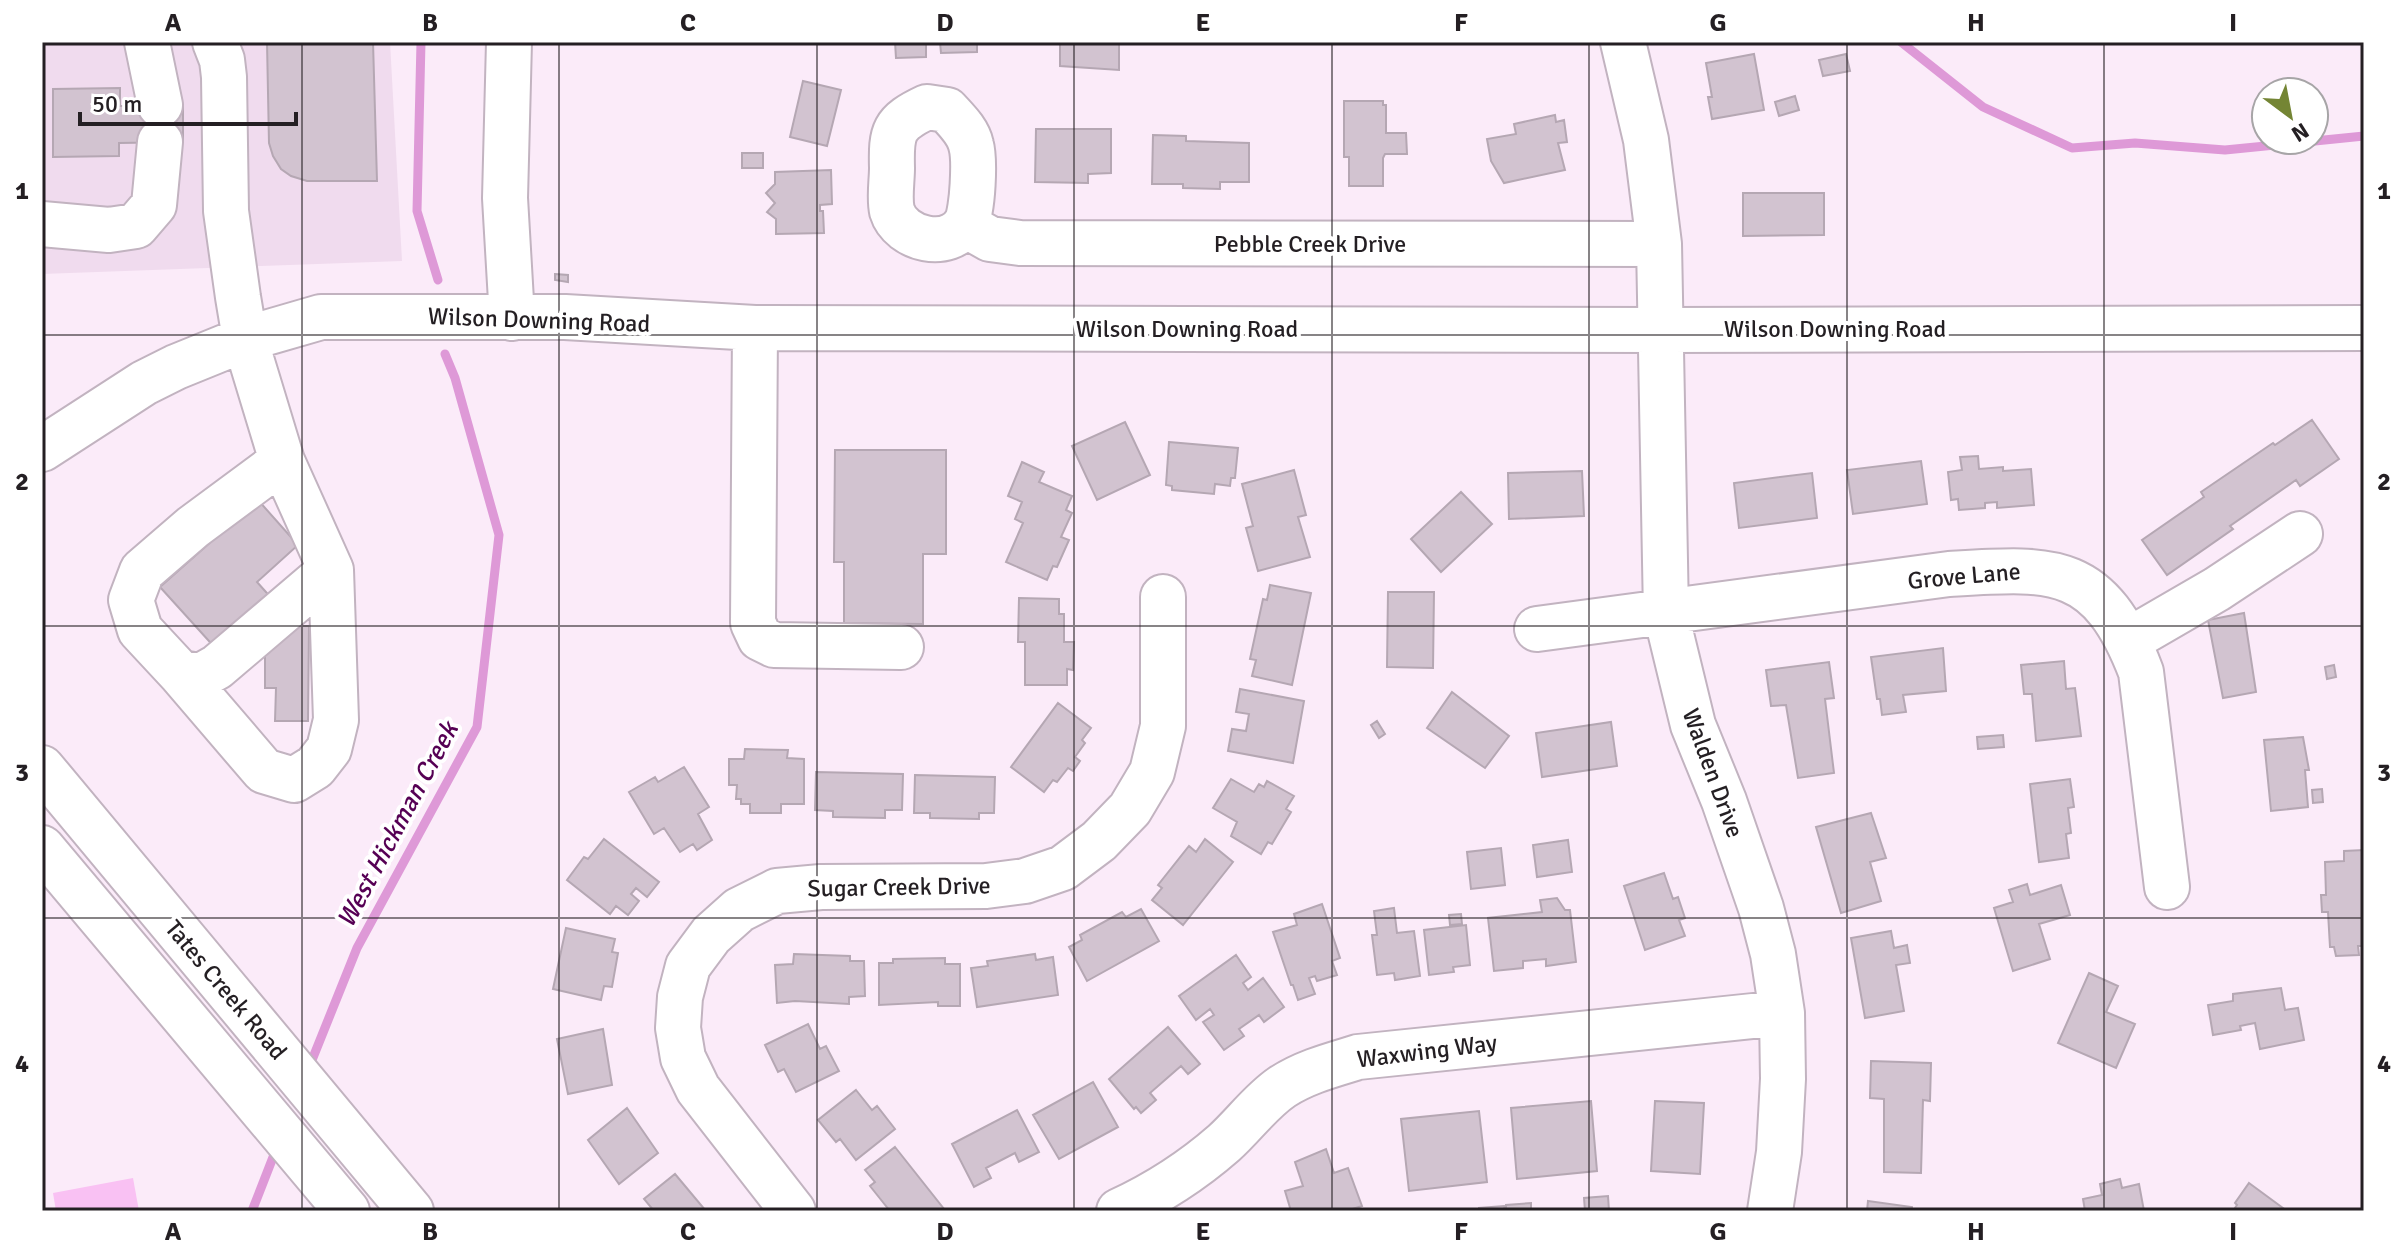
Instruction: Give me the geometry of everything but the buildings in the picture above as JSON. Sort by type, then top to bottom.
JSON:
[{"type":"street","points":[[42,224],[109,230],[136,226],[154,205],[160,124],[147,42]]},
{"type":"street","points":[[215,42],[224,77],[226,211],[245,339],[282,461],[331,570],[336,720],[329,749],[315,767],[294,780],[264,771],[140,630],[131,600],[142,571],[193,527],[282,461]]},
{"type":"street","points":[[509,42],[505,198],[512,318]]},
{"type":"street","name":"Walden Drive","points":[[1623,42],[1646,140],[1659,244],[1666,614],[1693,725],[1724,801],[1761,908],[1773,954],[1782,1013],[1783,1094],[1779,1152],[1770,1211]]},
{"type":"street","name":"Pebble Creek Drive","points":[[965,225],[990,239],[1020,243],[1659,244]]},
{"type":"street","name":"Wilson Downing Road","points":[[42,449],[144,383],[245,339],[321,317],[565,317],[755,328],[2364,328]]},
{"type":"street","points":[[755,328],[753,623],[760,638],[774,645],[901,647]]},
{"type":"street","points":[[2129,640],[2217,589],[2300,534]]},
{"type":"street","points":[[180,673],[201,676],[217,667],[331,570]]},
{"type":"street","name":"Grove Lane","points":[[1537,629],[1949,574],[2029,571],[2062,575],[2079,583],[2111,612],[2129,640],[2141,672],[2149,718],[2167,887]]},
{"type":"street","name":"Sugar Creek Drive","points":[[793,1211],[698,1089],[683,1058],[678,1028],[680,997],[688,966],[711,935],[739,910],[777,891],[821,887],[986,886],[1025,881],[1063,868],[1099,841],[1130,809],[1152,772],[1163,726],[1163,597]]},
{"type":"street","name":"Tates Creek Road","points":[[42,768],[411,1211]]},
{"type":"street","name":"Tates Creek Road","points":[[42,848],[336,1197]]},
{"type":"street","name":"Waxwing Way","points":[[1119,1211],[1152,1196],[1192,1169],[1282,1087],[1318,1069],[1358,1057],[1782,1013]]},
{"type":"shaded area","points":[[42,42],[390,42],[402,261],[42,274]]},
{"type":"shaded area","points":[[133,1178],[139,1211],[56,1211],[53,1193]]},
{"type":"waterway","name":"West Hickman Creek","points":[[421,42],[417,211],[438,280]]},
{"type":"waterway","points":[[1901,42],[1983,107],[2072,148],[2135,143],[2225,150],[2364,136]]},
{"type":"waterway","name":"West Hickman Creek","points":[[308,1070],[357,948],[477,727],[499,535],[455,378],[445,354]]},
{"type":"waterway","name":"West Hickman Creek","points":[[252,1211],[277,1147]]}]
